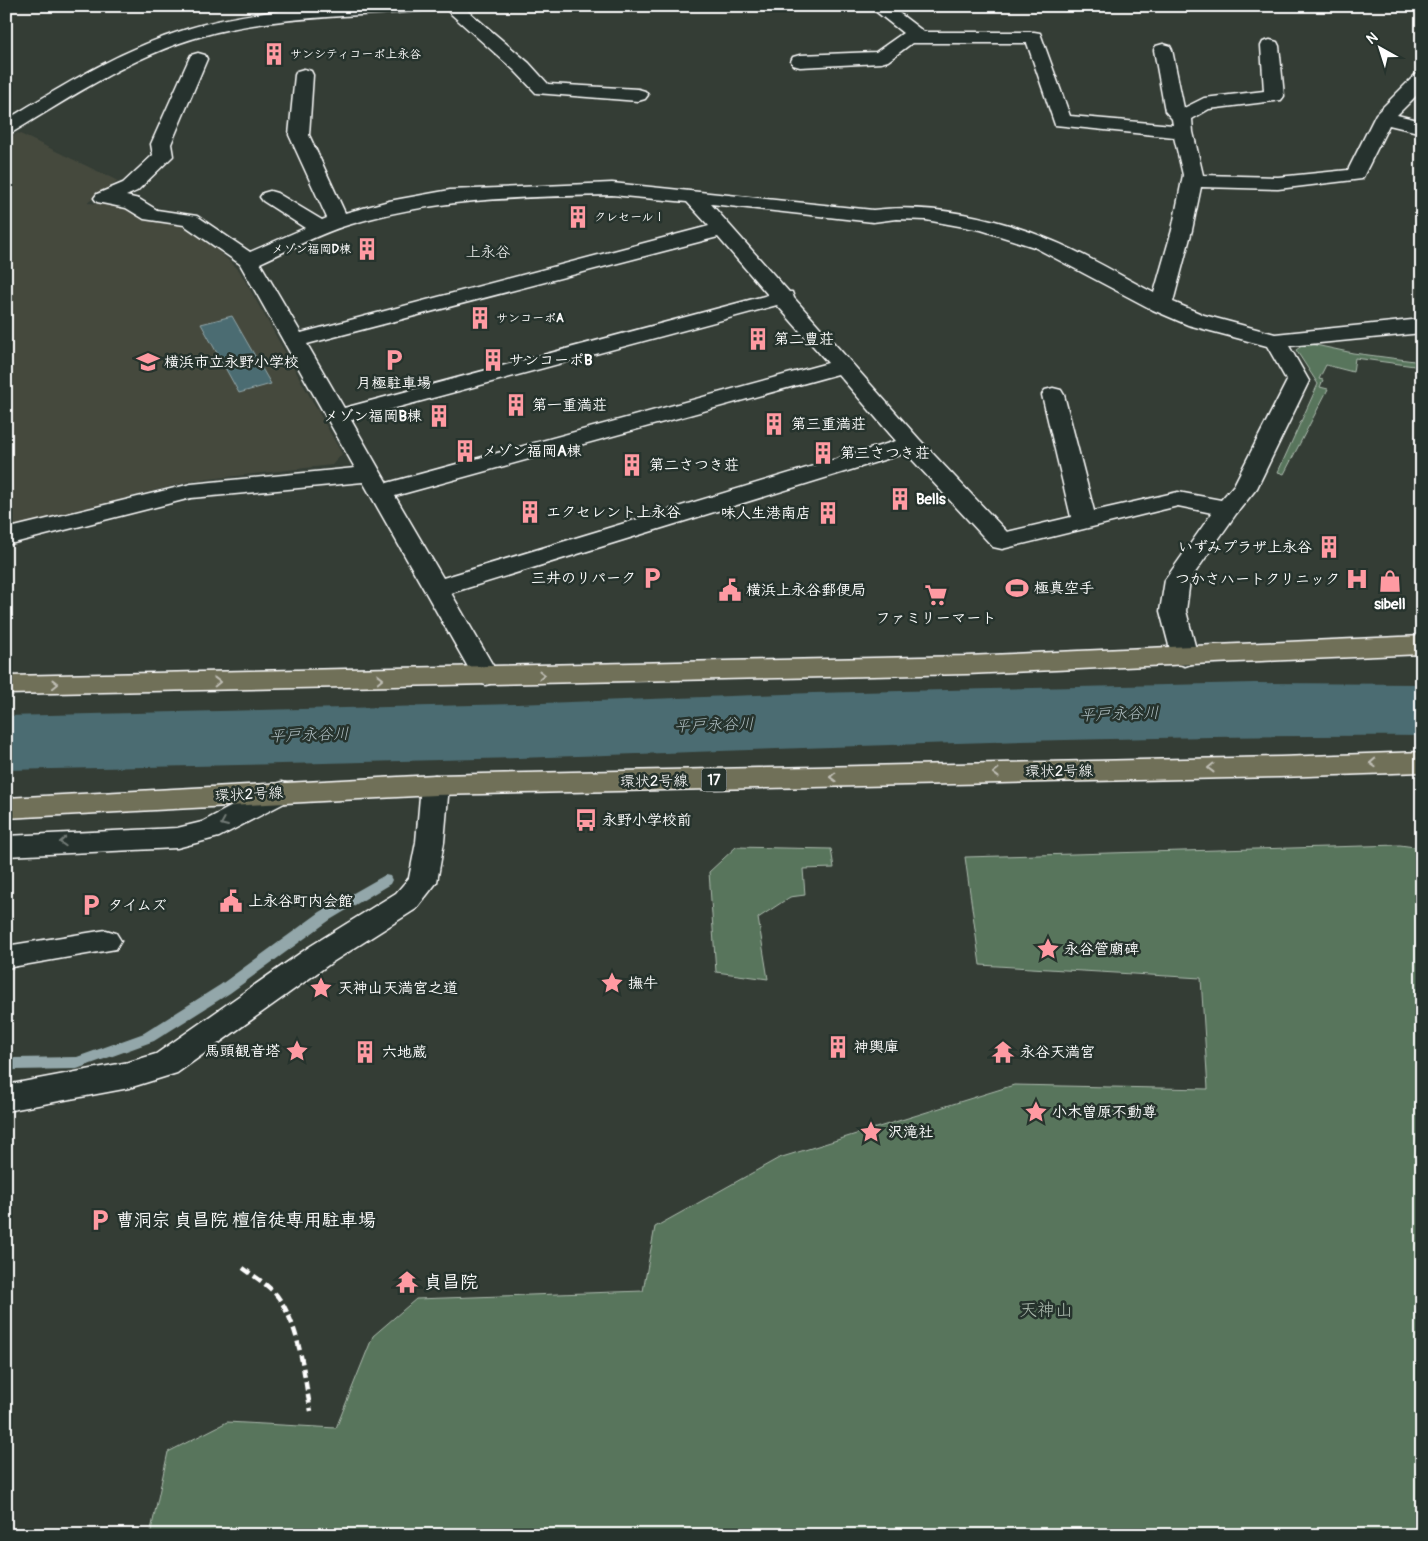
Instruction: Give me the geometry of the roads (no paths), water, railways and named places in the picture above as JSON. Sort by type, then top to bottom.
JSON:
[{"type":"main road","points":[[6,685],[968,665],[1422,646]]},
{"type":"main road","name":"環状2号線","points":[[6,808],[435,785],[1280,767],[1422,762]]},
{"type":"street","points":[[6,128],[90,78],[134,56],[213,26],[288,17],[420,6]]},
{"type":"street","points":[[451,6],[522,67],[543,89],[638,95]]},
{"type":"street","points":[[800,61],[881,57],[915,33],[878,6]]},
{"type":"street","points":[[909,38],[1034,37],[1062,121],[1183,125],[1204,104],[1274,96],[1270,46]]},
{"type":"street","points":[[1160,305],[1182,230],[1193,175],[1183,125],[1175,111],[1163,50]]},
{"type":"street","points":[[198,59],[161,144],[163,156],[130,187],[104,198],[132,203],[151,216],[190,220],[248,260],[486,676]]},
{"type":"street","points":[[304,75],[298,135],[308,158],[319,176],[329,224]]},
{"type":"street","points":[[1192,181],[1278,183],[1355,175],[1383,118],[1422,79]]},
{"type":"street","points":[[1383,118],[1422,127]]},
{"type":"street","points":[[248,260],[329,224],[389,207],[450,196],[612,189],[873,216],[896,213],[926,214],[985,225],[1041,243],[1160,305],[1196,320],[1275,341],[1422,326]]},
{"type":"street","points":[[693,196],[784,297],[910,444],[1002,541],[1178,499],[1227,509]]},
{"type":"street","points":[[270,197],[329,224]]},
{"type":"street","points":[[294,341],[722,230]]},
{"type":"street","points":[[338,417],[784,297]]},
{"type":"street","points":[[1185,657],[1173,611],[1178,580],[1227,509],[1245,488],[1298,382],[1275,341]]},
{"type":"street","points":[[6,537],[191,491],[376,483],[843,366]]},
{"type":"street","points":[[1053,395],[1084,521]]},
{"type":"street","points":[[436,589],[910,444]]},
{"type":"street","points":[[6,1098],[129,1075],[166,1064],[320,955],[406,900],[423,882],[430,842],[435,785]]},
{"type":"street","points":[[6,846],[177,838],[209,830],[236,818],[282,792]]},
{"type":"street","points":[[6,957],[106,941]]},
{"type":"water","points":[[232,316],[271,384],[239,393],[201,324]]},
{"type":"waterway","name":"平戸永谷川","points":[[6,743],[517,731],[813,720],[1255,709],[1422,710]]},
{"type":"waterway","points":[[6,1067],[14,1064],[77,1063],[149,1037],[225,989],[325,916],[385,880]]},
{"type":"railway","points":[[243,1268],[262,1281],[278,1297],[286,1310],[292,1323],[300,1352],[311,1411]]},
{"type":"place","name":"サンシティコーポ上永谷","points":[[274,54]]},
{"type":"place","name":"クレセールⅠ","points":[[578,217]]},
{"type":"place","name":"メゾン福岡D棟","points":[[367,249]]},
{"type":"place","name":"サンコーポA","points":[[480,318]]},
{"type":"place","name":"第二豊荘","points":[[758,339]]},
{"type":"place","name":"月極駐車場","points":[[394,360]]},
{"type":"place","name":"サンコーポB","points":[[493,360]]},
{"type":"place","name":"横浜市立永野小学校","points":[[148,362]]},
{"type":"place","name":"第一重満荘","points":[[516,405]]},
{"type":"place","name":"メゾン福岡B棟","points":[[439,416]]},
{"type":"place","name":"第三重満荘","points":[[774,424]]},
{"type":"place","name":"メゾン福岡A棟","points":[[465,451]]},
{"type":"place","name":"第三さつき荘","points":[[823,453]]},
{"type":"place","name":"第二さつき荘","points":[[632,465]]},
{"type":"place","name":"Bells","points":[[900,499]]},
{"type":"place","name":"エクセレント上永谷","points":[[530,512]]},
{"type":"place","name":"味人生港南店","points":[[828,513]]},
{"type":"place","name":"いずみプラザ上永谷","points":[[1329,547]]},
{"type":"place","name":"三井のリパーク","points":[[652,578]]},
{"type":"place","name":"つかさハートクリニック","points":[[1357,579]]},
{"type":"place","name":"sibell","points":[[1390,581]]},
{"type":"place","name":"極真空手","points":[[1017,588]]},
{"type":"place","name":"横浜上永谷郵便局","points":[[730,590]]},
{"type":"place","name":"ファミリーマート","points":[[936,595]]},
{"type":"place","name":"永野小学校前","points":[[586,820]]},
{"type":"place","name":"上永谷町内会館","points":[[231,901]]},
{"type":"place","name":"タイムズ","points":[[91,905]]},
{"type":"place","name":"永谷管廟碑","points":[[1048,949]]},
{"type":"place","name":"撫牛","points":[[612,983]]},
{"type":"place","name":"天神山天満宮之道","points":[[321,988]]},
{"type":"place","name":"神輿庫","points":[[838,1047]]},
{"type":"place","name":"馬頭観音塔","points":[[297,1051]]},
{"type":"place","name":"六地蔵","points":[[365,1052]]},
{"type":"place","name":"永谷天満宮","points":[[1003,1052]]},
{"type":"place","name":"小木曽原不動尊","points":[[1036,1112]]},
{"type":"place","name":"沢滝社","points":[[871,1132]]},
{"type":"place","name":"曹洞宗 貞昌院 檀信徒専用駐車場","points":[[100,1220]]},
{"type":"place","name":"貞昌院","points":[[407,1282]]},
{"type":"district","name":"上永谷","points":[[488,252]]},
{"type":"park label","name":"天神山","points":[[1046,1310]]}]
